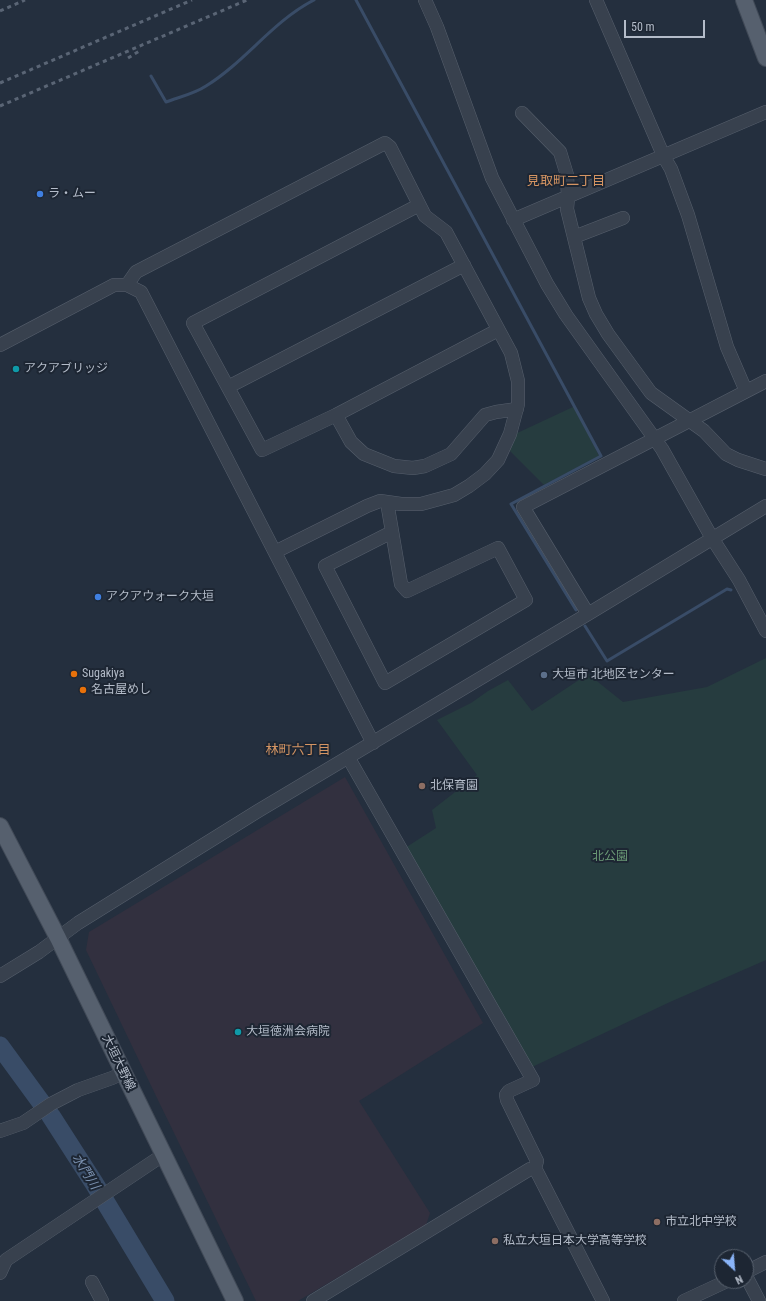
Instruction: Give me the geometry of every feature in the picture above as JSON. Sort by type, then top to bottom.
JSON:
[{"type":"main road","points":[[744,0],[766,58]]},
{"type":"main road","name":"大垣大野線","points":[[0,826],[58,938],[122,1072],[235,1301]]},
{"type":"street","points":[[425,0],[437,27],[492,178],[547,284],[566,315],[662,449],[712,538],[739,580],[766,630]]},
{"type":"street","points":[[596,0],[671,169],[688,215],[727,347],[746,391]]},
{"type":"street","points":[[513,220],[766,112]]},
{"type":"street","points":[[522,113],[560,152],[567,175],[567,209],[589,298],[596,314],[608,334],[652,393],[704,431],[726,454],[738,460],[766,469]]},
{"type":"street","points":[[127,285],[136,272],[385,143],[390,147],[425,216],[446,232],[511,353],[518,381],[517,409],[510,434],[498,460],[485,474],[454,495],[421,504],[401,504],[380,501],[274,552]]},
{"type":"street","points":[[419,205],[193,323],[262,450],[336,415],[498,330]]},
{"type":"street","points":[[574,237],[623,218]]},
{"type":"street","points":[[228,387],[464,265]]},
{"type":"street","points":[[0,345],[114,285],[127,285],[141,292],[372,743]]},
{"type":"street","points":[[588,614],[523,507],[766,381]]},
{"type":"street","points":[[336,415],[351,442],[364,454],[394,466],[413,468],[425,466],[451,454],[485,415],[517,409]]},
{"type":"street","points":[[387,502],[402,584],[407,591],[498,548],[526,600],[385,683],[325,566],[392,532]]},
{"type":"street","points":[[0,976],[39,952],[78,923],[258,811],[766,506]]},
{"type":"street","points":[[348,757],[533,1080],[509,1091],[506,1095],[507,1100],[537,1161],[535,1168],[603,1301]]},
{"type":"street","points":[[0,1132],[23,1123],[51,1104],[78,1090],[112,1078],[122,1072]]},
{"type":"street","points":[[0,1273],[3,1256],[102,1196],[163,1155]]},
{"type":"street","points":[[313,1301],[530,1169],[535,1168]]},
{"type":"street","points":[[754,1268],[766,1262]]},
{"type":"street","points":[[92,1282],[102,1301]]},
{"type":"street","points":[[684,1301],[714,1287]]},
{"type":"street","points":[[743,1289],[750,1301]]},
{"type":"street","points":[[753,1289],[759,1301]]},
{"type":"shaded area","points":[[345,777],[483,1023],[359,1101],[430,1213],[426,1225],[298,1301],[256,1301],[86,950],[89,932]]},
{"type":"green space","points":[[575,406],[599,456],[544,485],[507,448],[513,435]]},
{"type":"green space","name":"北公園","points":[[766,658],[766,960],[670,1002],[530,1068],[405,848],[436,828],[432,810],[477,775],[437,720],[471,703],[488,691],[508,680],[532,711],[588,674],[623,702],[707,687]]},
{"type":"waterway","points":[[151,76],[166,102],[197,91],[234,65],[285,19],[314,0]]},
{"type":"waterway","points":[[356,0],[601,456],[511,504],[576,610]]},
{"type":"waterway","points":[[585,626],[607,661],[727,589],[731,590]]},
{"type":"waterway","name":"水門川","points":[[0,1046],[51,1116],[94,1183],[165,1301]]},
{"type":"railway","points":[[0,11],[25,0]]},
{"type":"railway","points":[[0,83],[192,0]]},
{"type":"railway","points":[[0,106],[247,0]]},
{"type":"railway","points":[[128,58],[141,50]]},
{"type":"place","name":"ラ・ムー","points":[[40,194]]},
{"type":"place","name":"アクアブリッジ","points":[[16,369]]},
{"type":"place","name":"アクアウォーク大垣","points":[[98,597]]},
{"type":"place","name":"Sugakiya","points":[[74,674]]},
{"type":"place","name":"大垣市 北地区センター","points":[[544,675]]},
{"type":"place","name":"名古屋めし","points":[[83,690]]},
{"type":"place","name":"北保育園","points":[[422,786]]},
{"type":"place","name":"大垣徳洲会病院","points":[[238,1032]]},
{"type":"place","name":"市立北中学校","points":[[657,1222]]},
{"type":"place","name":"私立大垣日本大学高等学校","points":[[495,1241]]},
{"type":"district","name":"見取町二丁目","points":[[566,182]]},
{"type":"district","name":"林町六丁目","points":[[298,751]]}]
